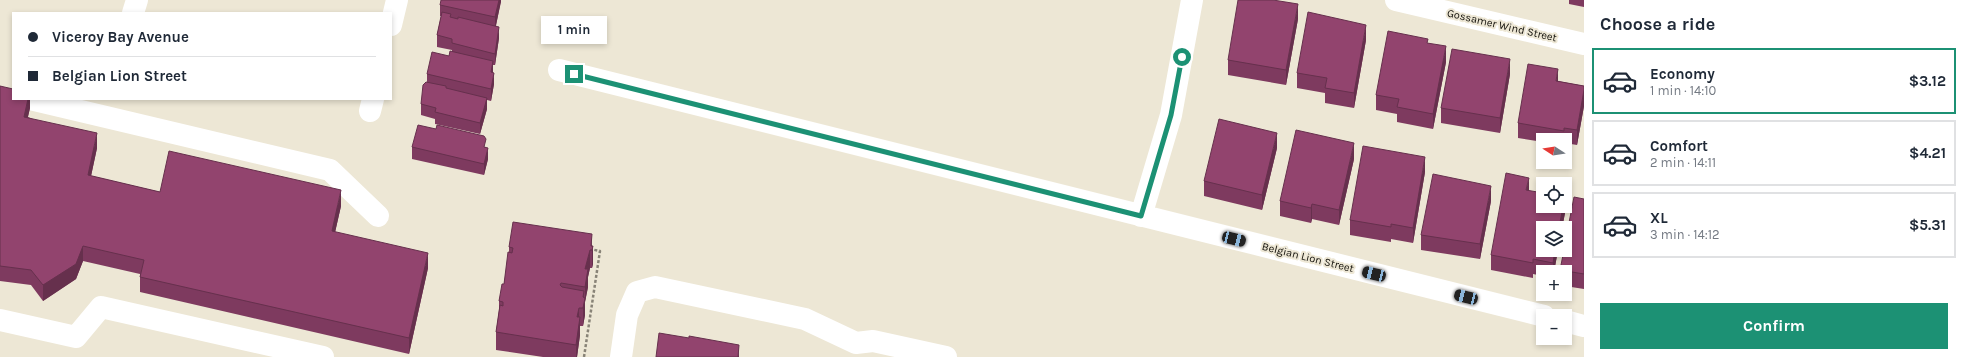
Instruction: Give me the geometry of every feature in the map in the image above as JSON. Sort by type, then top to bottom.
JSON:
[{"type":"street","points":[[133,12],[137,0]]},
{"type":"street","points":[[392,21],[397,0]]},
{"type":"street","points":[[1141,216],[1171,115],[1192,0]]},
{"type":"street","name":"Gossamer Wind Street","points":[[1396,0],[1584,44]]},
{"type":"street","name":"Belgian Lion Street","points":[[559,70],[1536,314]]},
{"type":"street","points":[[34,100],[330,170],[378,216]]},
{"type":"street","points":[[621,357],[627,315],[637,292],[655,288],[805,319],[856,342],[873,340],[946,357]]},
{"type":"street","points":[[0,320],[76,337],[101,307],[323,357]]},
{"type":"street","points":[[1572,323],[1584,326]]},
{"type":"path","points":[[584,248],[600,251],[584,357]]},
{"type":"building","points":[[441,0],[499,0],[495,17],[440,5]]},
{"type":"building","points":[[1238,0],[1273,0],[1298,4],[1286,70],[1228,60]]},
{"type":"building","points":[[442,12],[451,14],[450,17],[458,19],[458,17],[499,27],[495,54],[452,43],[452,39],[437,35]]},
{"type":"building","points":[[1308,12],[1366,25],[1354,93],[1325,88],[1327,78],[1297,73]]},
{"type":"building","points":[[1388,31],[1428,39],[1427,43],[1446,46],[1433,114],[1397,107],[1399,99],[1376,95]]},
{"type":"building","points":[[1452,49],[1510,59],[1500,118],[1441,108]]},
{"type":"building","points":[[450,51],[493,61],[491,72],[494,73],[491,89],[427,74],[432,52],[449,56]]},
{"type":"building","points":[[1528,64],[1558,69],[1556,81],[1584,86],[1577,130],[1564,128],[1564,131],[1518,123]]},
{"type":"building","points":[[426,82],[446,86],[446,88],[487,98],[480,123],[435,112],[436,108],[421,104],[423,85]]},
{"type":"building","points":[[0,86],[12,89],[12,100],[28,100],[24,117],[97,133],[88,175],[160,192],[169,151],[341,190],[332,231],[428,253],[409,338],[140,277],[144,260],[83,246],[76,264],[43,285],[31,270],[0,266]]},
{"type":"building","points":[[1219,119],[1277,133],[1262,195],[1204,181]]},
{"type":"building","points":[[418,125],[436,129],[437,125],[484,136],[486,139],[484,147],[488,148],[484,164],[412,147]]},
{"type":"building","points":[[1296,130],[1354,143],[1339,210],[1312,204],[1311,208],[1280,201]]},
{"type":"building","points":[[1363,146],[1425,157],[1413,228],[1391,224],[1391,227],[1350,220]]},
{"type":"building","points":[[1506,173],[1529,178],[1526,190],[1536,192],[1536,213],[1562,213],[1560,221],[1536,221],[1536,257],[1554,257],[1553,263],[1533,259],[1533,263],[1491,255]]},
{"type":"building","points":[[1433,174],[1491,186],[1480,244],[1421,235]]},
{"type":"building","points":[[1574,197],[1584,199],[1584,274],[1572,272],[1572,265],[1561,265],[1563,257],[1572,257],[1572,221],[1569,221]]},
{"type":"building","points":[[513,222],[592,234],[591,246],[593,246],[592,250],[590,250],[585,269],[588,269],[585,287],[561,283],[560,285],[562,287],[584,291],[583,297],[585,298],[583,308],[579,308],[577,317],[580,317],[576,345],[496,332],[500,305],[503,306],[503,302],[499,301],[502,284],[504,284],[508,252],[512,253],[513,248],[509,247]]},
{"type":"building","points":[[659,333],[689,338],[689,336],[739,345],[738,357],[656,357]]},
{"type":"route","points":[[574,74],[1141,216],[1171,115],[1182,57]]}]
